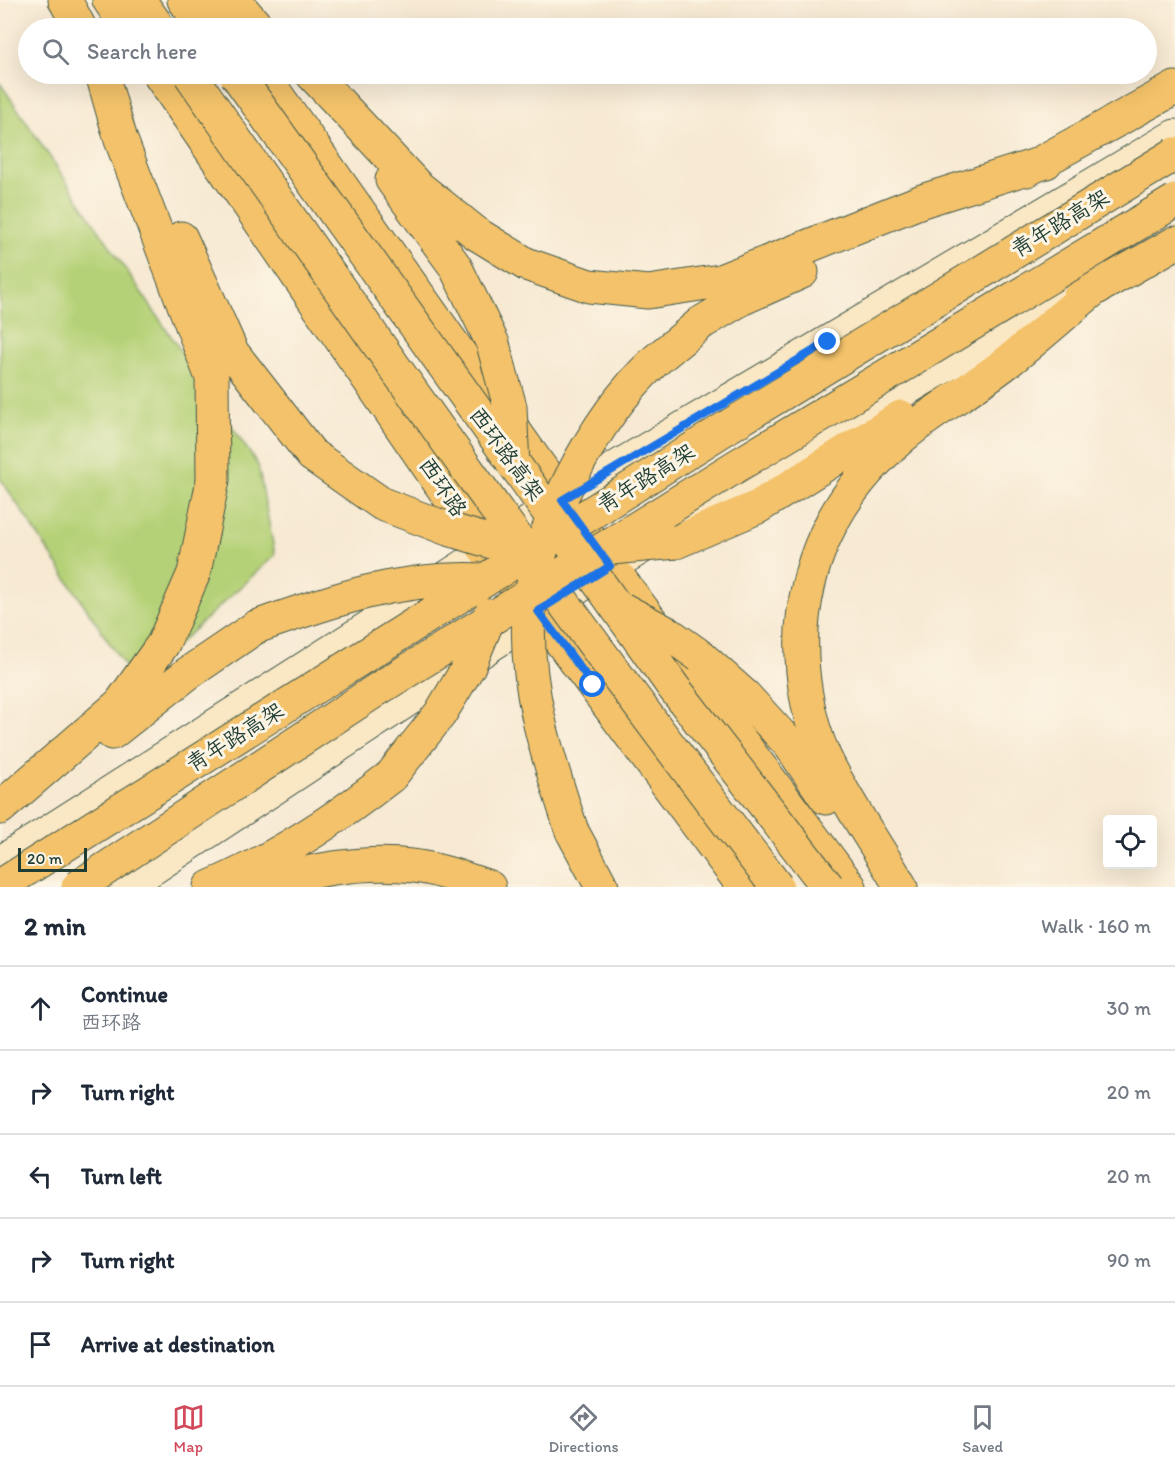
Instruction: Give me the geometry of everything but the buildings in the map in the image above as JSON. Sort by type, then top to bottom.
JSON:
[{"type":"main road","points":[[65,0],[75,18]]},
{"type":"main road","points":[[109,0],[121,18]]},
{"type":"main road","points":[[139,0],[152,18]]},
{"type":"main road","points":[[184,0],[197,18]]},
{"type":"main road","points":[[211,0],[242,18]]},
{"type":"main road","points":[[0,808],[120,704],[163,644],[194,573],[213,480],[212,378],[121,140],[106,84]]},
{"type":"main road","points":[[108,84],[157,184],[232,352],[312,455],[382,504],[448,529],[515,549],[588,550],[675,542],[759,507],[867,441],[983,359],[1097,287],[1175,243]]},
{"type":"main road","name":"西环路","points":[[166,84],[487,552],[538,611],[744,887]]},
{"type":"main road","name":"西环路高架","points":[[197,84],[397,375],[643,714],[777,887]]},
{"type":"main road","name":"西环路高架","points":[[243,84],[674,688],[828,887]]},
{"type":"main road","points":[[269,84],[562,500],[850,887]]},
{"type":"main road","points":[[210,887],[282,852],[341,815],[391,776],[440,714],[469,666],[493,607],[505,555],[515,487],[510,407],[493,344],[455,267],[376,157],[308,84]]},
{"type":"main road","points":[[323,84],[417,186],[477,234],[526,264],[589,286],[648,292],[720,281],[922,201],[1046,162]]},
{"type":"main road","points":[[602,887],[572,831],[542,739],[532,677],[529,614],[538,565],[552,523],[580,462],[615,406],[655,362],[701,323],[741,299],[1046,162],[1175,88]]},
{"type":"main road","points":[[0,863],[487,552],[562,500],[1175,136]]},
{"type":"main road","name":"青年路高架","points":[[0,886],[729,426],[1175,154]]},
{"type":"main road","name":"青年路高架","points":[[78,887],[378,689],[745,461],[1175,201]]},
{"type":"main road","points":[[124,887],[538,611],[1175,228]]},
{"type":"main road","points":[[901,887],[824,757],[805,694],[801,647],[804,602],[818,555],[831,518],[858,482],[902,437],[1005,363],[1097,287]]},
{"type":"main road","points":[[0,825],[187,674],[256,627],[343,596],[409,582],[467,579],[522,581],[581,595],[629,612],[700,656],[745,696],[790,745],[885,887]]},
{"type":"main road","points":[[258,887],[278,880],[345,867],[413,866],[489,887]]},
{"type":"green space","points":[[0,83],[258,465],[275,555],[136,683],[0,478]]},
{"type":"route","points":[[593,685],[538,611],[610,566],[562,500],[828,342]]}]
